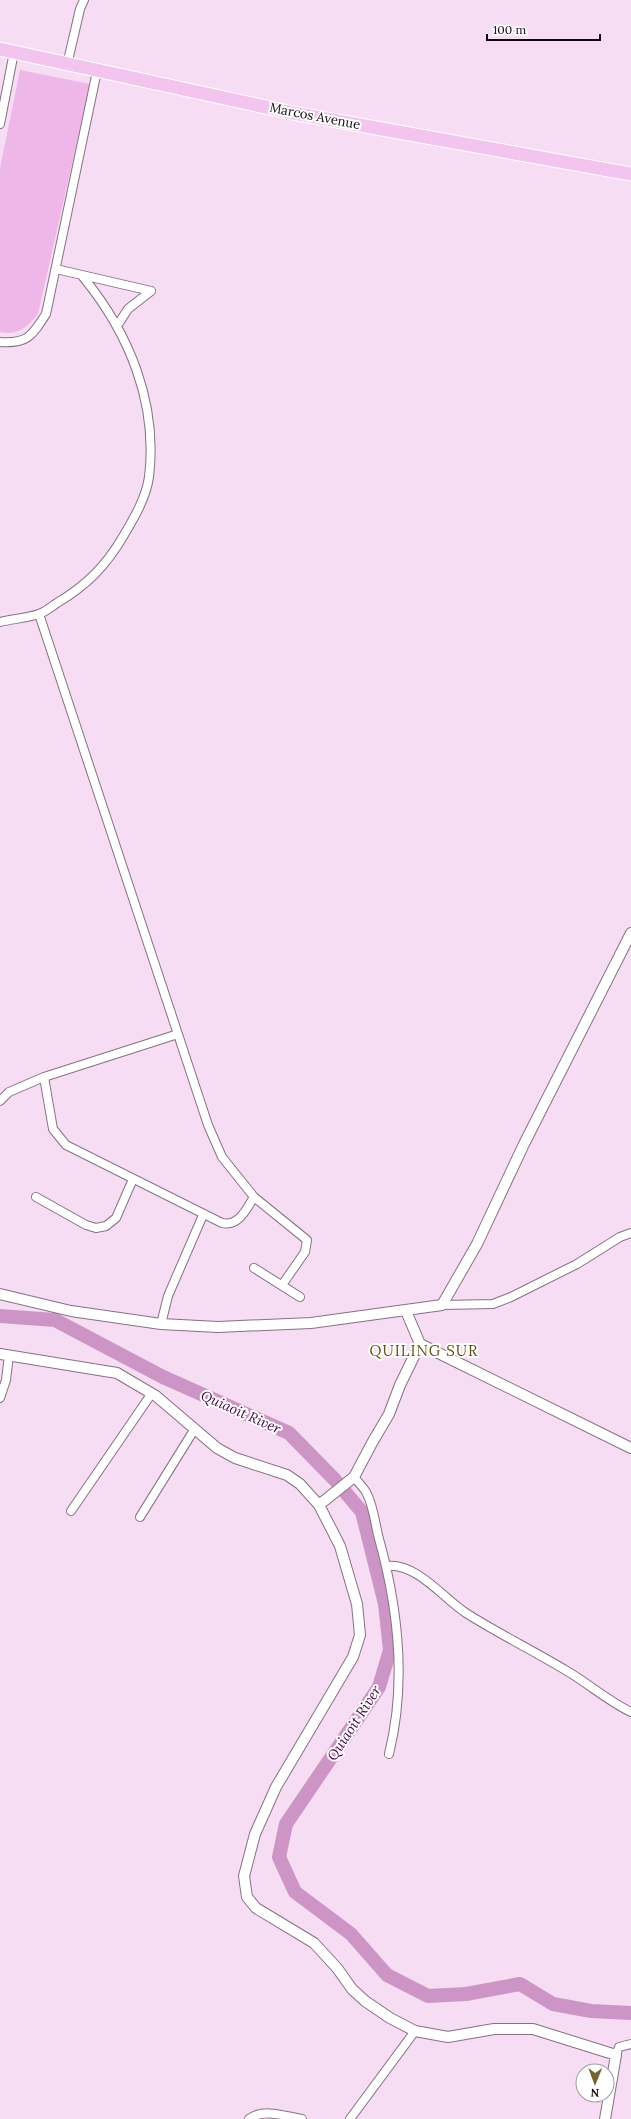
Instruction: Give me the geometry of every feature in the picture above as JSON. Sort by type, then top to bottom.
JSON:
[{"type":"main road","name":"Marcos Avenue","points":[[0,50],[300,114],[631,174]]},
{"type":"street","points":[[67,65],[80,9],[84,0]]},
{"type":"street","points":[[0,124],[14,52]]},
{"type":"street","points":[[0,342],[20,342],[36,331],[46,314],[97,71]]},
{"type":"street","points":[[56,269],[150,291],[128,309],[117,326]]},
{"type":"street","points":[[0,622],[39,614],[66,598],[94,578],[118,546],[138,510],[149,478],[150,448],[148,407],[134,362],[117,326],[103,302],[83,276]]},
{"type":"street","points":[[39,614],[208,1125],[222,1157],[254,1197],[306,1240],[305,1252],[282,1285]]},
{"type":"street","points":[[442,1305],[477,1244],[524,1144],[631,933]]},
{"type":"street","points":[[0,1101],[9,1092],[44,1077],[178,1034]]},
{"type":"street","points":[[44,1077],[53,1129],[66,1145],[203,1215],[222,1223],[229,1224],[241,1217],[254,1197]]},
{"type":"street","points":[[36,1197],[86,1225],[96,1228],[106,1226],[116,1218],[133,1179]]},
{"type":"street","points":[[161,1324],[168,1296],[203,1215]]},
{"type":"street","points":[[0,1294],[71,1311],[161,1324],[218,1327],[311,1323],[442,1305],[478,1306],[493,1304],[505,1300],[577,1264],[620,1237],[631,1233]]},
{"type":"street","points":[[254,1268],[300,1297]]},
{"type":"street","points":[[406,1311],[420,1344],[631,1448]]},
{"type":"street","points":[[323,1504],[350,1480],[390,1414],[400,1385],[420,1344]]},
{"type":"street","points":[[0,1398],[6,1380],[4,1354],[117,1373],[152,1393],[217,1448],[235,1458],[287,1475],[323,1504],[340,1546],[357,1604],[360,1635],[353,1657],[276,1787],[255,1834],[244,1876],[247,1897],[256,1908],[314,1944],[337,1968],[352,1990],[365,2001],[390,2018],[415,2031],[448,2037],[494,2029],[533,2029],[616,2055]]},
{"type":"street","points":[[71,1511],[152,1393]]},
{"type":"street","points":[[140,1517],[194,1430]]},
{"type":"street","points":[[350,1480],[366,1492],[387,1566],[399,1652],[397,1716],[389,1754]]},
{"type":"street","points":[[387,1566],[404,1568],[427,1581],[464,1612],[502,1636],[567,1671],[619,1707],[631,1712]]},
{"type":"street","points":[[350,2119],[415,2031]]},
{"type":"street","points":[[605,2119],[618,2047],[631,2044]]},
{"type":"street","points":[[249,2119],[254,2115],[264,2113],[302,2119]]},
{"type":"shaded area","points":[[20,70],[90,84],[38,314],[22,329],[12,333],[6,333],[0,332],[0,168]]},
{"type":"waterway","name":"Quiaoit River","points":[[0,1316],[55,1320],[163,1377],[289,1433],[335,1480],[362,1512],[385,1604],[390,1650],[379,1687],[286,1824],[279,1857],[295,1892],[351,1934],[387,1975],[428,1996],[466,1994],[520,1984],[553,2004],[591,2011],[631,2013]]},
{"type":"district","name":"QUILING SUR","points":[[424,1350]]}]
